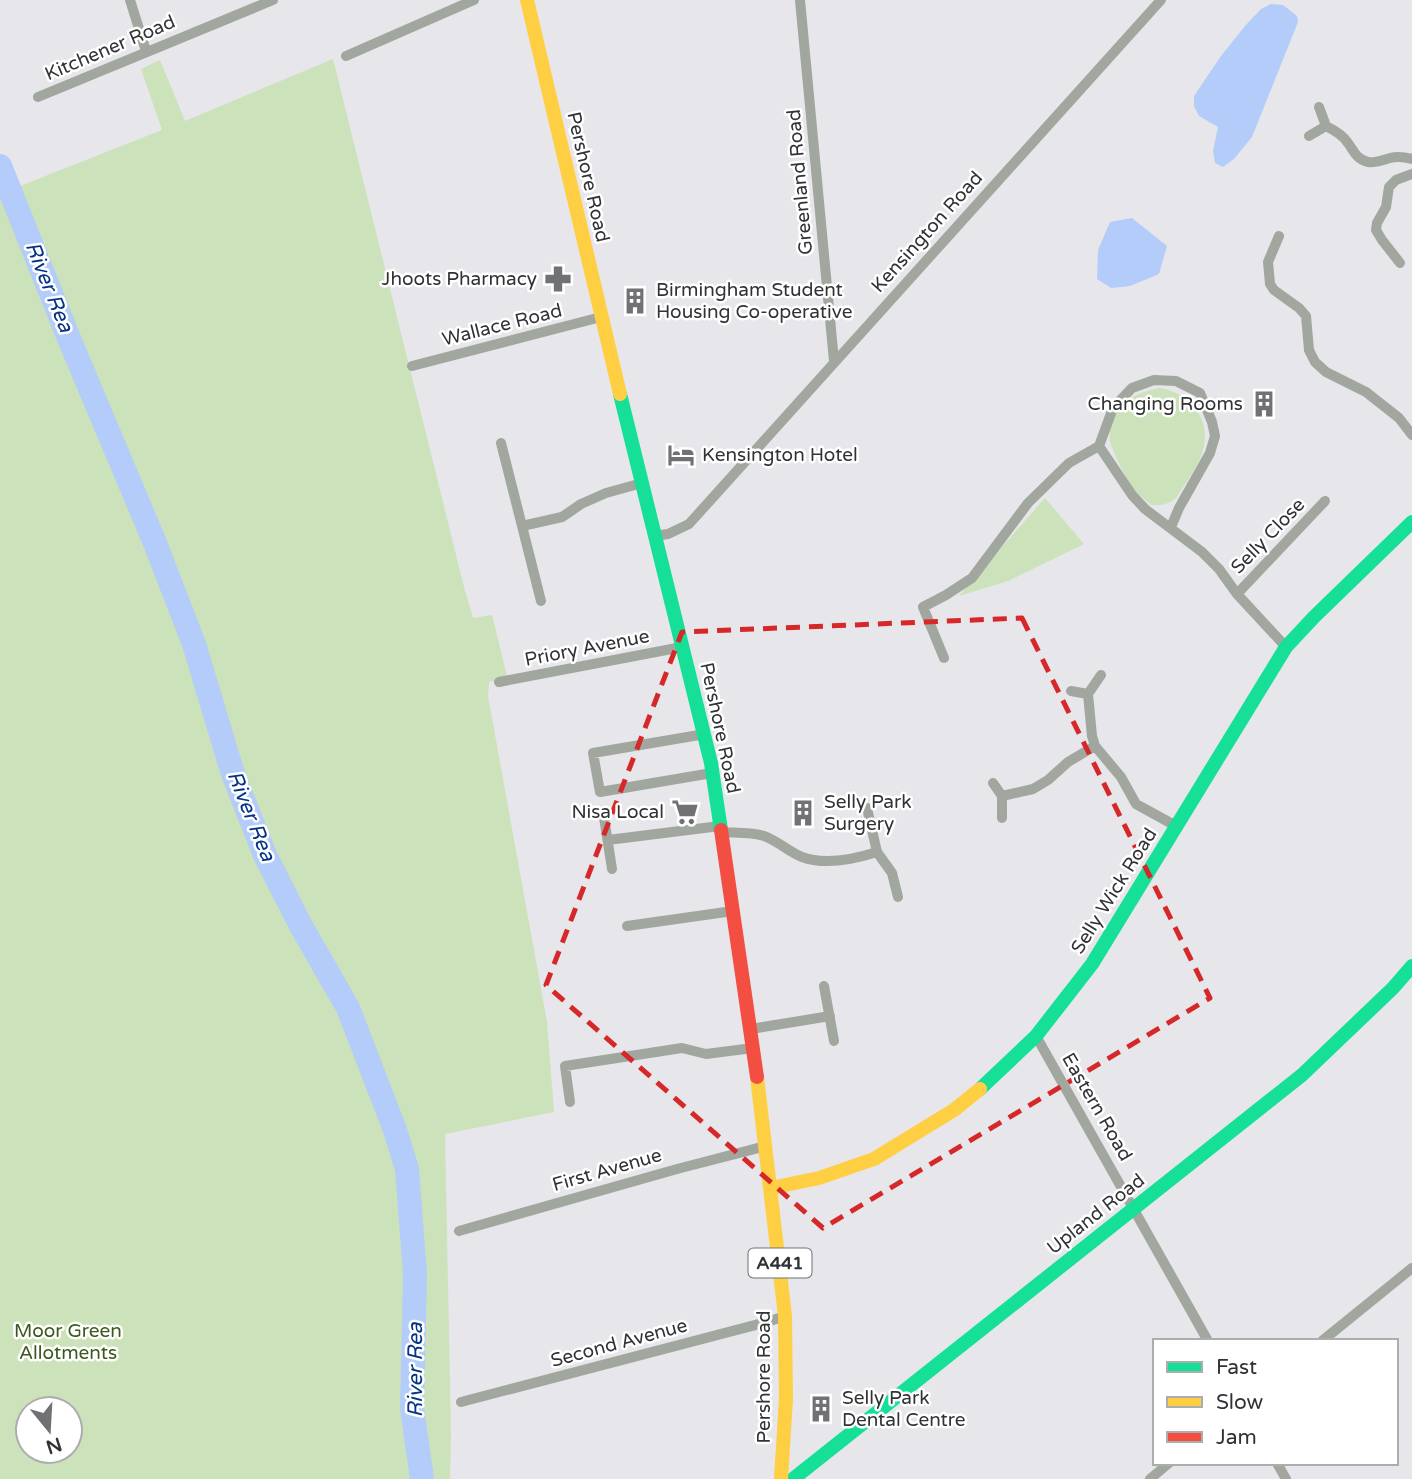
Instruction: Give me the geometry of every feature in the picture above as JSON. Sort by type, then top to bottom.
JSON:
[{"type":"street","points":[[130,0],[146,51]]},
{"type":"street","name":"Kitchener Road","points":[[38,97],[273,0]]},
{"type":"street","points":[[346,56],[474,0]]},
{"type":"street","name":"Pershore Road","points":[[527,0],[601,317],[705,734],[712,773],[751,1029],[785,1316],[786,1399],[781,1479]]},
{"type":"street","name":"Greenland Road","points":[[800,0],[834,361]]},
{"type":"street","name":"Kensington Road","points":[[655,536],[668,534],[689,524],[1161,0]]},
{"type":"street","points":[[1319,107],[1326,126],[1348,142],[1353,153],[1362,160],[1381,162],[1390,158],[1412,159]]},
{"type":"street","points":[[1309,136],[1326,126]]},
{"type":"street","points":[[1400,262],[1376,230],[1386,207],[1389,187],[1396,180],[1412,174]]},
{"type":"street","points":[[1279,236],[1268,262],[1270,284],[1306,316],[1309,350],[1315,362],[1326,372],[1366,392],[1399,418],[1412,435]]},
{"type":"street","name":"Wallace Road","points":[[412,366],[601,317]]},
{"type":"street","points":[[944,658],[923,607],[972,578],[1028,503],[1069,463],[1099,446],[1113,408],[1132,388],[1153,380],[1176,382],[1200,393],[1215,436],[1210,453],[1171,527]]},
{"type":"street","points":[[501,443],[541,601]]},
{"type":"street","points":[[1099,446],[1132,495],[1145,509],[1211,561],[1286,647]]},
{"type":"street","points":[[523,526],[562,517],[606,493],[642,484]]},
{"type":"street","name":"Selly Close","points":[[1237,594],[1325,501]]},
{"type":"street","name":"Selly Wick Road","points":[[771,1188],[819,1178],[885,1153],[954,1110],[1037,1036],[1092,964],[1286,647],[1412,522]]},
{"type":"street","name":"Priory Avenue","points":[[499,682],[682,647]]},
{"type":"street","points":[[1101,675],[1088,694],[1095,746],[1121,778],[1136,804],[1177,826]]},
{"type":"street","points":[[1071,691],[1088,694]]},
{"type":"street","points":[[705,734],[593,753],[600,792],[712,773]]},
{"type":"street","points":[[1002,796],[1033,789],[1068,762],[1095,746]]},
{"type":"street","points":[[993,783],[1002,796],[1002,818]]},
{"type":"street","points":[[867,808],[877,852],[892,873],[898,897]]},
{"type":"street","points":[[603,811],[612,869]]},
{"type":"street","points":[[608,840],[720,829],[762,835],[802,857],[817,861],[860,858],[877,852]]},
{"type":"street","points":[[626,926],[733,911]]},
{"type":"street","name":"Upland Road","points":[[793,1479],[1302,1076],[1393,988],[1412,966]]},
{"type":"street","points":[[824,986],[834,1041]]},
{"type":"street","points":[[751,1029],[830,1016]]},
{"type":"street","name":"Eastern Road","points":[[1037,1036],[1207,1339]]},
{"type":"street","points":[[570,1102],[565,1066],[682,1048],[706,1054],[753,1048]]},
{"type":"street","name":"First Avenue","points":[[459,1231],[766,1146]]},
{"type":"street","points":[[1324,1339],[1412,1268]]},
{"type":"street","name":"Second Avenue","points":[[461,1402],[785,1316]]},
{"type":"street","points":[[1150,1479],[1167,1465]]},
{"type":"highlighted area","points":[[1022,618],[1210,998],[823,1228],[546,985],[682,632]]},
{"type":"green space","name":"Moor Green Allotments","points":[[333,59],[465,591],[473,618],[492,615],[507,676],[489,682],[488,696],[547,1022],[554,1112],[445,1134],[450,1479],[0,1479],[0,166],[10,190],[162,130],[141,69],[160,60],[185,121]]},
{"type":"green space","points":[[1160,388],[1172,391],[1192,404],[1204,425],[1205,437],[1200,458],[1176,498],[1164,504],[1151,505],[1131,486],[1111,445],[1110,430],[1112,420],[1123,404],[1140,394]]},
{"type":"green space","points":[[1045,498],[1084,544],[1008,581],[959,596]]},
{"type":"water","points":[[1271,4],[1283,5],[1297,16],[1298,22],[1252,137],[1234,159],[1223,167],[1215,163],[1213,151],[1218,127],[1199,116],[1194,106],[1194,96],[1245,26],[1261,9]]},
{"type":"water","points":[[1132,218],[1167,246],[1159,274],[1130,286],[1111,288],[1097,279],[1098,250],[1110,222]]},
{"type":"waterway","name":"River Rea","points":[[0,166],[194,644],[233,774],[265,855],[301,926],[348,1008],[395,1130],[407,1169],[415,1274],[412,1408],[422,1479]]},
{"type":"traffic: fast","points":[[620,394],[711,763],[721,830]]},
{"type":"traffic: fast","points":[[980,1089],[1036,1036],[1092,964],[1286,647],[1412,522]]},
{"type":"traffic: fast","points":[[793,1479],[1302,1075],[1393,988],[1412,966]]},
{"type":"traffic: slow","points":[[527,0],[620,394]]},
{"type":"traffic: slow","points":[[757,1077],[785,1316],[786,1399],[781,1479]]},
{"type":"traffic: slow","points":[[771,1188],[819,1178],[874,1159],[954,1110],[980,1089]]},
{"type":"traffic: jam","points":[[721,830],[757,1077]]},
{"type":"place","name":"Jhoots Pharmacy","points":[[558,279]]},
{"type":"place","name":"Birmingham Student Housing Co-operative","points":[[635,301]]},
{"type":"place","name":"Changing Rooms","points":[[1264,404]]},
{"type":"place","name":"Kensington Hotel","points":[[681,455]]},
{"type":"place","name":"Nisa Local","points":[[685,812]]},
{"type":"place","name":"Selly Park Surgery","points":[[803,813]]},
{"type":"place","name":"Selly Park Dental Centre","points":[[821,1409]]}]
